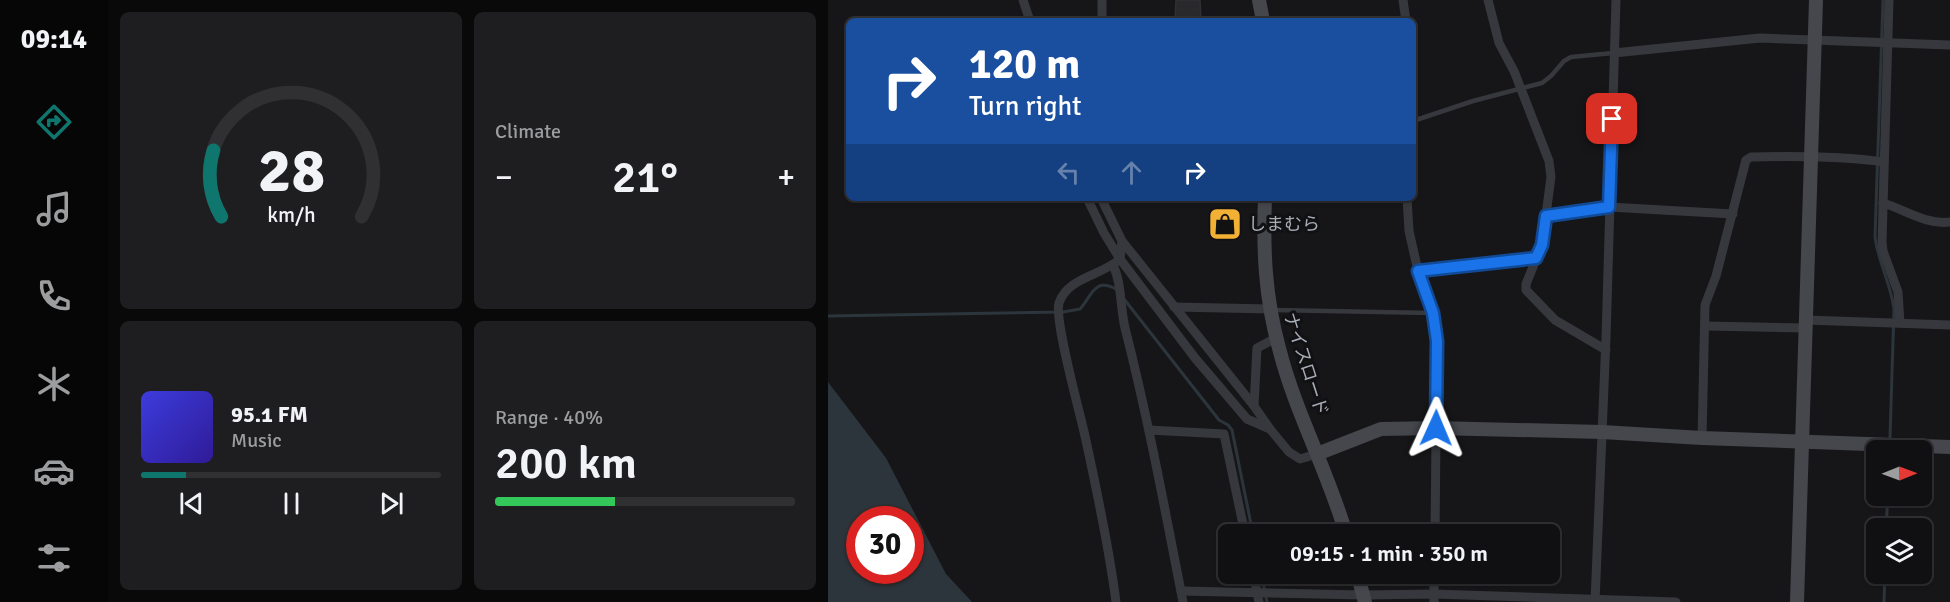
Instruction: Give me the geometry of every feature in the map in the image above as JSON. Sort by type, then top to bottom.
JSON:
[{"type":"street","points":[[1023,0],[1029,18]]},
{"type":"street","points":[[1102,0],[1102,18]]},
{"type":"street","points":[[1259,0],[1262,18]]},
{"type":"street","points":[[1403,0],[1406,18]]},
{"type":"street","points":[[1488,0],[1499,43],[1514,71],[1549,161],[1551,177],[1542,245],[1526,284],[1526,290],[1554,320],[1606,350]]},
{"type":"street","points":[[1595,601],[1606,350],[1616,0]]},
{"type":"street","points":[[1797,602],[1804,442],[1816,0]]},
{"type":"street","points":[[1889,0],[1884,42],[1880,162],[1883,251],[1898,292],[1896,323]]},
{"type":"street","points":[[1614,53],[1760,38],[1950,45]]},
{"type":"street","points":[[1702,438],[1705,305],[1716,276],[1746,160],[1751,157],[1811,155],[1880,162]]},
{"type":"street","points":[[1088,201],[1116,262],[1246,419],[1270,429]]},
{"type":"street","points":[[1102,201],[1122,241],[1270,429],[1289,452],[1300,459],[1381,429],[1602,432],[1950,447]]},
{"type":"street","name":"ナイスロード","points":[[1265,201],[1264,271],[1276,338],[1342,524]]},
{"type":"street","points":[[1407,201],[1409,231],[1418,271],[1433,313],[1437,341],[1435,524]]},
{"type":"street","points":[[1883,203],[1900,208],[1928,222],[1950,222]]},
{"type":"street","points":[[1609,207],[1733,214]]},
{"type":"street","points":[[1122,241],[1116,262],[1121,311],[1149,430],[1183,602]]},
{"type":"street","points":[[1418,271],[1536,258]]},
{"type":"street","points":[[1116,262],[1067,287],[1059,304],[1060,327],[1086,438],[1116,602]]},
{"type":"street","points":[[1174,307],[1270,309]]},
{"type":"street","points":[[1706,326],[1896,323],[1950,325]]},
{"type":"street","points":[[1254,406],[1257,348],[1276,338]]},
{"type":"street","points":[[1149,430],[1224,434],[1243,524]]},
{"type":"street","points":[[1360,584],[1364,599]]},
{"type":"street","points":[[1181,591],[1258,597],[1676,602]]},
{"type":"lane","points":[[1416,120],[1473,101],[1542,83],[1571,57],[1614,53]]},
{"type":"lane","points":[[1546,216],[1609,207]]},
{"type":"lane","points":[[1270,309],[1433,313]]},
{"type":"shaded area","points":[[828,382],[886,458],[911,506],[846,506],[846,584],[924,584],[924,531],[946,574],[972,602],[828,602]]},
{"type":"building","points":[[1176,0],[1200,0],[1201,18],[1175,18]]},
{"type":"waterway","points":[[1883,0],[1875,237],[1894,309],[1890,437]]},
{"type":"waterway","points":[[828,316],[1063,312],[1080,309],[1098,287],[1103,285],[1116,289]]},
{"type":"waterway","points":[[1124,299],[1219,420],[1232,430],[1251,524]]},
{"type":"waterway","points":[[1887,506],[1887,518]]},
{"type":"waterway","points":[[1263,584],[1267,602]]},
{"type":"waterway","points":[[1884,602],[1885,584]]},
{"type":"place","name":"しまむら","points":[[1225,224]]},
{"type":"route","points":[[1436,428],[1437,341],[1433,313],[1418,271],[1536,258],[1542,245],[1546,216],[1609,207],[1612,119]]}]
